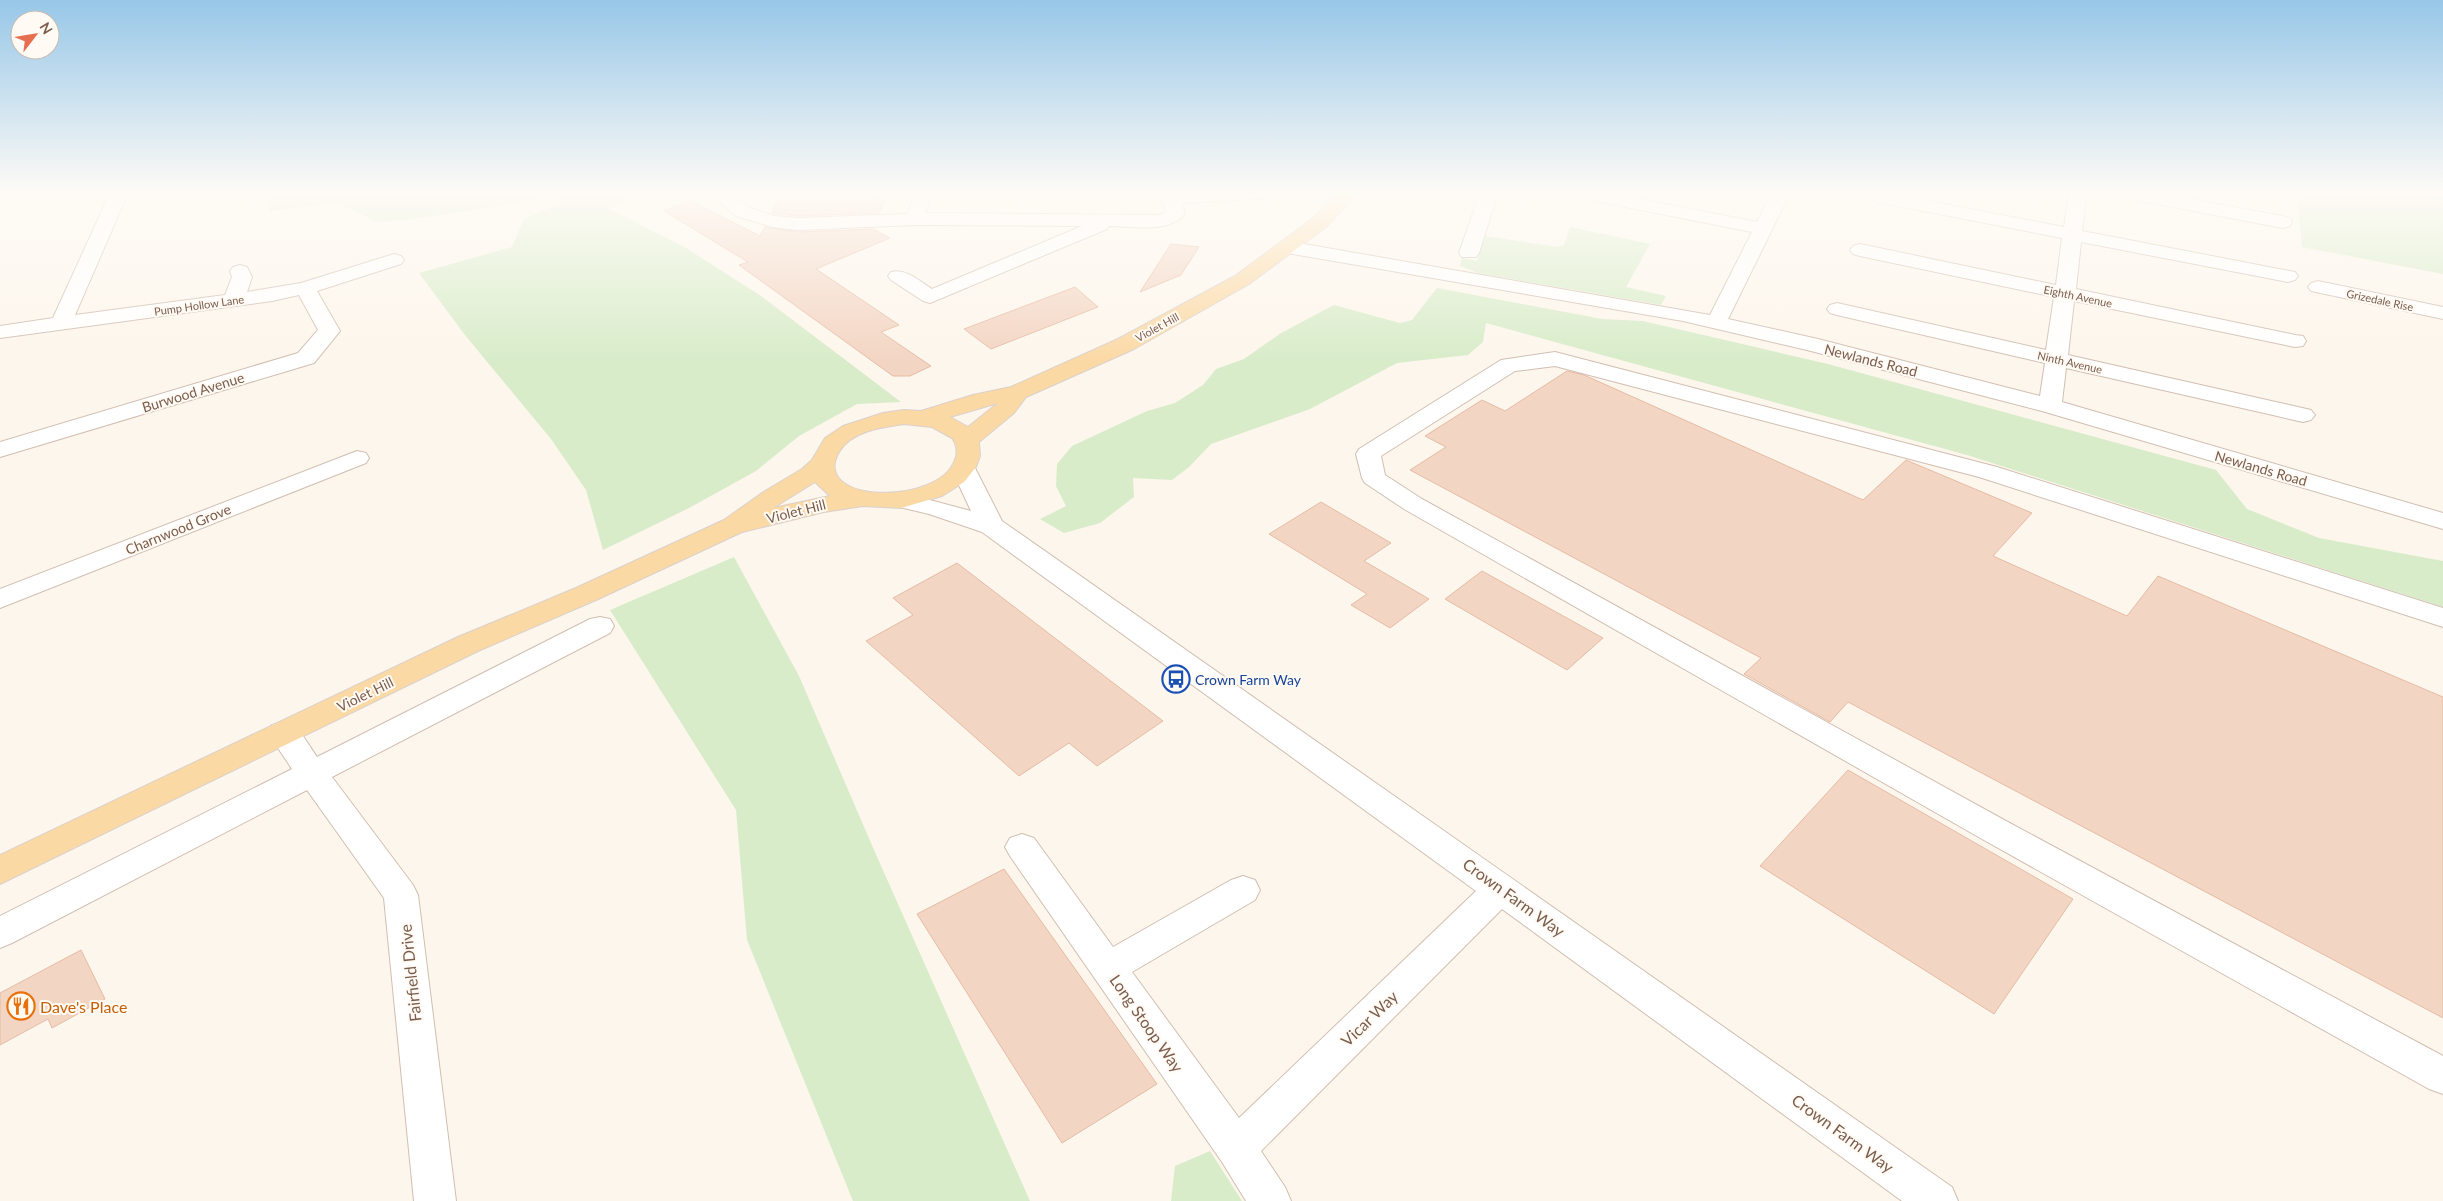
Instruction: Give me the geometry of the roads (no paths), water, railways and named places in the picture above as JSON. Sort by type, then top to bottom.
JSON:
[{"type":"main road","name":"Violet Hill","points":[[923,418],[981,400],[1018,392],[1126,344],[1242,280],[1286,249]]},
{"type":"main road","name":"Violet Hill","points":[[966,440],[1006,408],[1018,392]]},
{"type":"main road","points":[[923,418],[950,426],[966,440],[970,452],[963,468],[955,478],[938,489],[900,500],[860,499],[838,491],[825,479],[822,464],[826,453],[835,442],[849,432],[884,420],[923,418]]},
{"type":"main road","name":"Violet Hill","points":[[733,526],[774,496],[811,474],[822,464]]},
{"type":"main road","name":"Violet Hill","points":[[0,870],[468,644],[586,594],[733,526],[824,504],[860,499]]},
{"type":"street","points":[[61,324],[93,249]]},
{"type":"street","points":[[898,276],[930,297],[1044,249]]},
{"type":"street","name":"Newlands Road","points":[[1293,249],[1716,323],[1825,348],[2050,406],[2443,521]]},
{"type":"street","points":[[1469,253],[1470,249]]},
{"type":"street","points":[[1716,323],[1754,249]]},
{"type":"street","points":[[2050,406],[2070,249]]},
{"type":"street","points":[[2149,249],[2288,276]]},
{"type":"street","name":"Eighth Avenue","points":[[1860,250],[2295,341]]},
{"type":"street","name":"Pump Hollow Lane","points":[[0,332],[234,300],[305,288],[394,260]]},
{"type":"street","points":[[234,300],[242,277],[240,271]]},
{"type":"street","name":"Grizedale Rise","points":[[2318,287],[2443,313]]},
{"type":"street","name":"Burwood Avenue","points":[[0,450],[306,358],[329,331],[305,288]]},
{"type":"street","name":"Ninth Avenue","points":[[1837,309],[2303,415]]},
{"type":"street","points":[[2443,618],[1988,472],[1555,359],[1509,365],[1368,454],[1374,478],[1413,504],[1994,830],[2443,1076]]},
{"type":"street","name":"Charnwood Grove","points":[[0,599],[357,458]]},
{"type":"street","name":"Crown Farm Way","points":[[963,468],[991,526]]},
{"type":"street","name":"Crown Farm Way","points":[[900,500],[936,508],[991,526],[1501,888],[1937,1201]]},
{"type":"street","points":[[0,933],[600,626]]},
{"type":"street","name":"Fairfield Drive","points":[[282,733],[401,895],[435,1201]]},
{"type":"street","name":"Long Stoop Way","points":[[1022,847],[1236,1148],[1270,1201]]},
{"type":"street","name":"Vicar Way","points":[[1236,1148],[1501,888]]},
{"type":"street","points":[[1108,968],[1243,890]]},
{"type":"place","name":"Crown Farm Way","points":[[1176,679]]},
{"type":"place","name":"Dave's Place","points":[[21,1006]]}]
